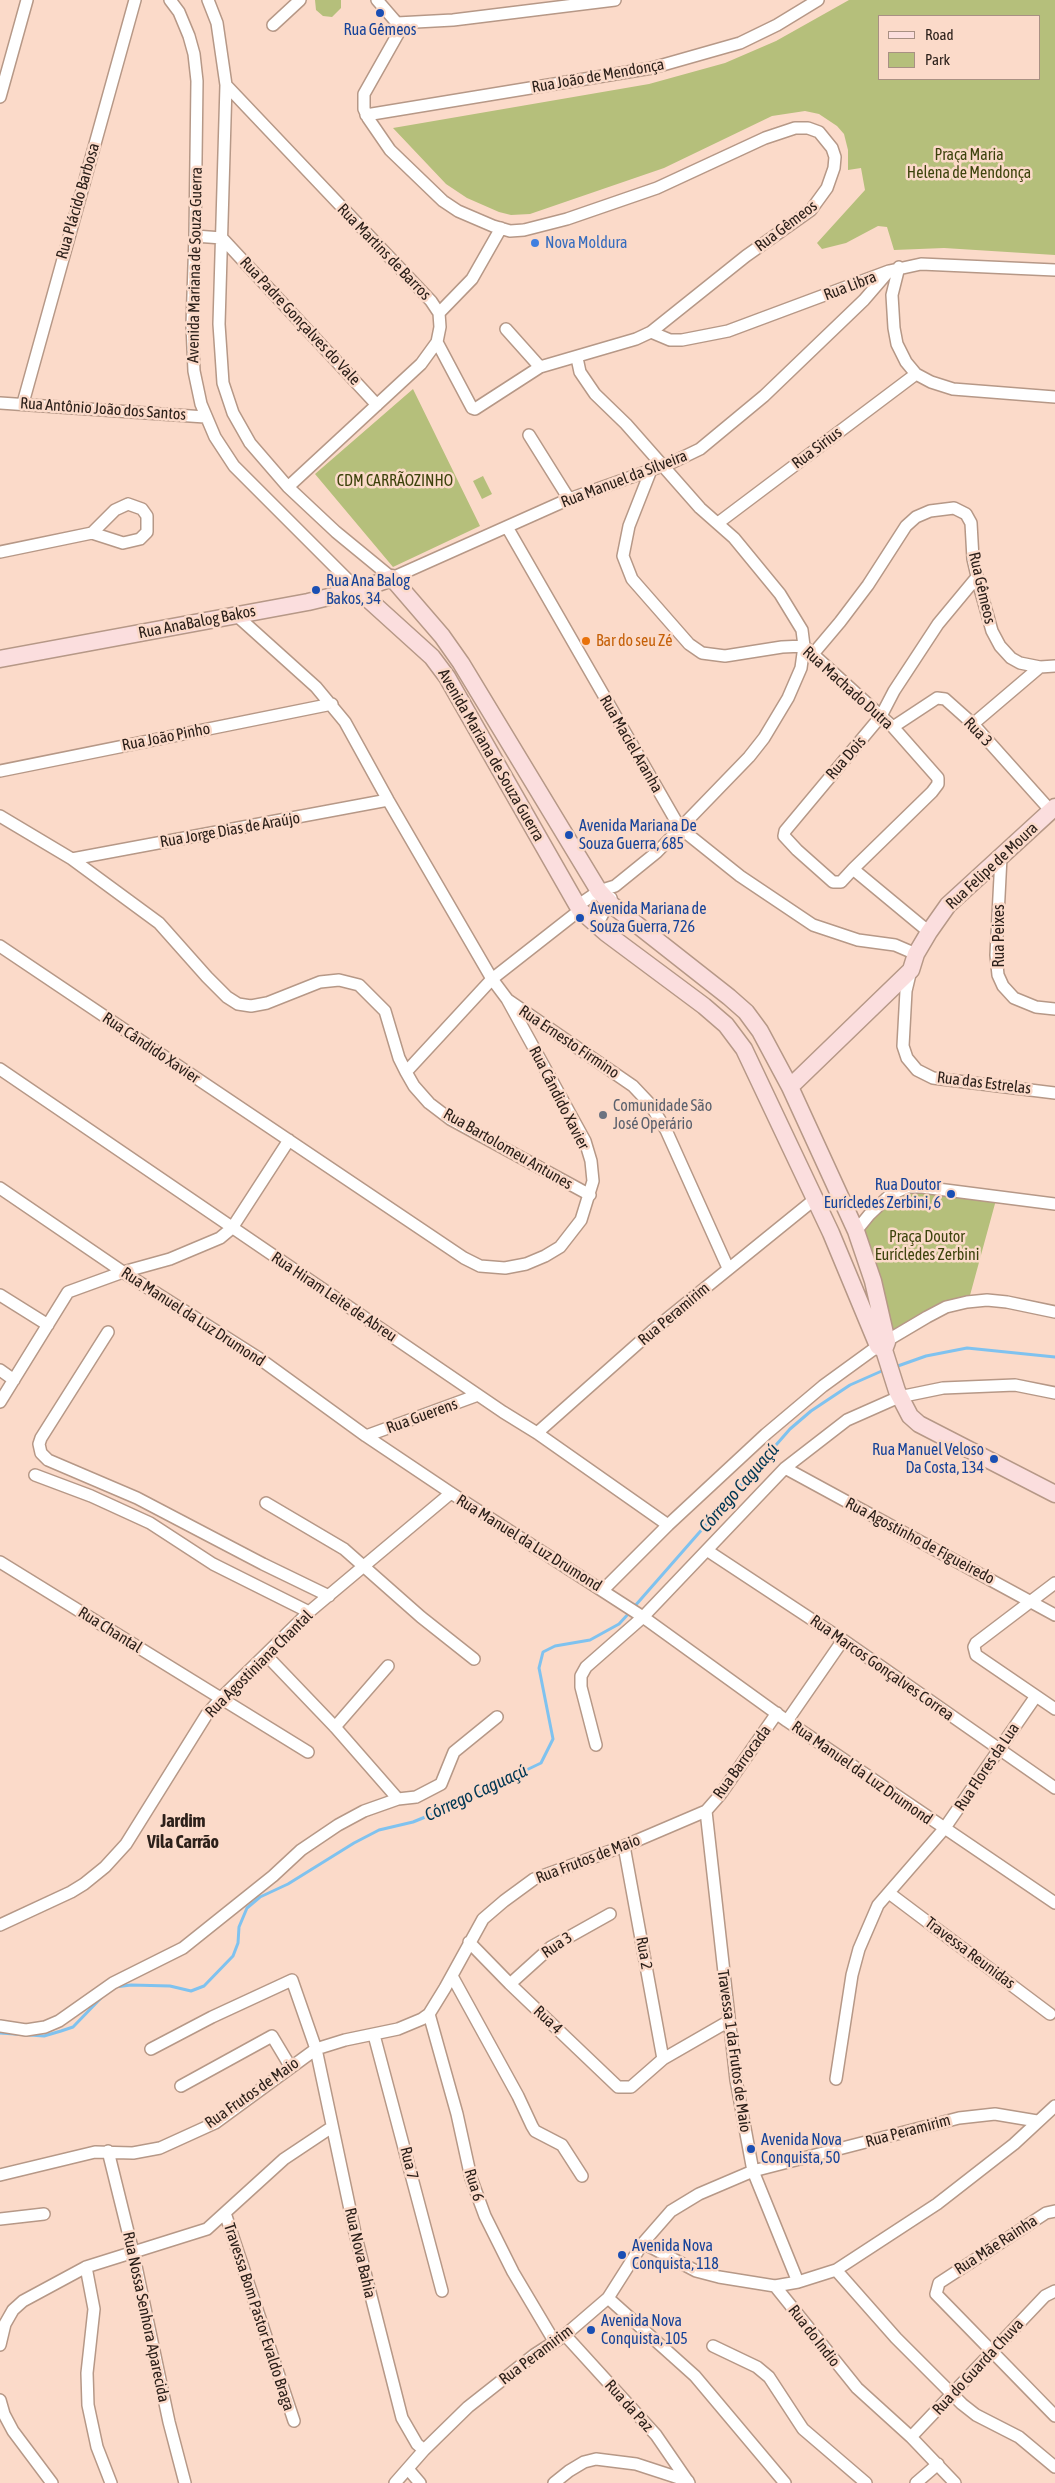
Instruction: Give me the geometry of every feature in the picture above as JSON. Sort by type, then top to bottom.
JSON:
[{"type":"main road","name":"Rua AnaBalog Bakos","points":[[0,659],[358,590],[392,578]]},
{"type":"main road","name":"Avenida Mariana de Souza Guerra","points":[[392,578],[442,636],[460,663],[604,897],[746,1012],[760,1031],[790,1087],[845,1228],[884,1349]]},
{"type":"main road","name":"Avenida Mariana de Souza Guerra","points":[[358,590],[432,657],[447,677],[578,908],[597,925],[704,1006],[726,1025],[744,1049],[815,1199],[845,1228],[874,1281],[884,1349]]},
{"type":"main road","name":"Rua Felipe de Moura","points":[[916,954],[948,905],[1053,809]]},
{"type":"main road","name":"Rua das Estrelas","points":[[911,970],[916,954]]},
{"type":"main road","points":[[790,1087],[911,970]]},
{"type":"main road","points":[[884,1349],[898,1394],[910,1416],[919,1424],[1055,1494]]},
{"type":"street","points":[[0,97],[27,0]]},
{"type":"street","name":"Rua Plácido Barbosa","points":[[23,403],[135,0]]},
{"type":"street","name":"Avenida Mariana de Souza Guerra","points":[[170,0],[189,36],[194,54],[197,81],[196,236],[192,346],[196,390],[205,417],[234,466],[358,590]]},
{"type":"street","name":"Avenida Mariana de Souza Guerra","points":[[208,0],[217,24],[226,85],[218,324],[223,383],[233,413],[250,443],[288,487],[336,532],[392,578]]},
{"type":"street","points":[[272,25],[300,0]]},
{"type":"street","points":[[366,115],[362,100],[364,94],[399,32],[397,22],[377,0]]},
{"type":"street","points":[[397,22],[453,20],[615,0]]},
{"type":"street","name":"Rua João de Mendonça","points":[[366,115],[652,68],[690,59],[740,43],[777,25],[818,0]]},
{"type":"street","name":"Rua Martins de Barros","points":[[226,85],[431,300],[439,313],[440,327],[437,342]]},
{"type":"street","name":"Rua Gêmeos","points":[[366,115],[390,150],[443,201],[476,220],[510,231],[538,227],[657,188],[782,132],[808,128],[819,132],[832,148],[835,157],[832,176],[820,202],[799,220],[746,256],[651,332]]},
{"type":"street","points":[[439,313],[472,279],[501,228]]},
{"type":"street","points":[[196,236],[222,238]]},
{"type":"street","name":"Rua Padre Gonçalves do Vale","points":[[222,238],[377,405]]},
{"type":"street","name":"Rua Libra","points":[[651,332],[670,340],[682,340],[728,331],[894,269],[942,264],[1055,270]]},
{"type":"street","points":[[894,269],[892,295],[894,328],[900,350],[916,374],[931,382],[953,389],[1055,397]]},
{"type":"street","name":"Rua Manuel da Silveira","points":[[392,578],[570,499],[684,458],[700,449],[734,423],[864,300],[894,269]]},
{"type":"street","points":[[506,329],[540,367]]},
{"type":"street","points":[[288,487],[421,364],[437,342],[472,408],[476,408],[540,367],[577,358],[651,332]]},
{"type":"street","points":[[406,1072],[492,979],[578,908],[604,897],[657,852],[680,828],[764,738],[788,698],[808,650],[802,630],[780,594],[742,547],[656,468],[626,424],[595,394],[580,372],[577,358]]},
{"type":"street","name":"Rua Sirius","points":[[718,523],[916,374]]},
{"type":"street","name":"Rua Antônio João dos Santos","points":[[0,403],[23,403],[104,412],[205,417]]},
{"type":"street","points":[[530,435],[570,499]]},
{"type":"street","name":"Rua Machado Dutra","points":[[656,468],[629,526],[623,556],[632,579],[677,631],[689,644],[702,653],[712,655],[725,656],[798,645],[808,650],[893,727],[936,774],[939,782],[932,792],[853,869]]},
{"type":"street","points":[[0,552],[92,533],[116,542],[132,543],[147,532],[147,516],[142,509],[135,505],[122,506],[107,516],[92,533]]},
{"type":"street","name":"Rua Gêmeos","points":[[808,650],[840,622],[868,585],[906,526],[916,517],[930,511],[958,508],[966,514],[971,523],[977,577],[992,631],[1000,646],[1011,658],[1020,663],[1040,667],[1055,666]]},
{"type":"street","name":"Rua Maciel Aranha","points":[[507,526],[680,828],[740,876],[814,925],[858,940],[895,945],[916,954]]},
{"type":"street","name":"Rua Dois","points":[[853,869],[841,882],[833,882],[804,856],[784,834],[799,812],[881,716],[894,691],[938,624],[977,577]]},
{"type":"street","name":"Rua Cândido Xavier","points":[[0,946],[464,1258],[480,1266],[505,1268],[526,1264],[545,1256],[560,1247],[581,1220],[593,1181],[591,1162],[585,1141],[507,999],[492,979],[388,800],[346,722],[332,704],[236,615]]},
{"type":"street","points":[[972,724],[1040,667]]},
{"type":"street","name":"Rua 3","points":[[893,727],[941,698],[972,724],[1053,809]]},
{"type":"street","name":"Rua João Pinho","points":[[0,771],[332,704]]},
{"type":"street","name":"Rua Jorge Dias de Araújo","points":[[72,859],[388,800]]},
{"type":"street","name":"Rua Bartolomeu Antunes","points":[[0,816],[72,859],[159,923],[220,990],[238,1004],[251,1006],[267,1003],[320,982],[339,980],[359,985],[385,1011],[399,1058],[414,1086],[430,1104],[450,1119],[590,1195]]},
{"type":"street","name":"Rua Peixes","points":[[1001,857],[996,955],[998,975],[1003,986],[1014,998],[1036,1007],[1055,1008]]},
{"type":"street","points":[[853,869],[929,932]]},
{"type":"street","points":[[597,925],[604,897]]},
{"type":"street","name":"Rua das Estrelas","points":[[911,970],[906,991],[903,1046],[907,1058],[918,1070],[933,1078],[1055,1092]]},
{"type":"street","name":"Rua Ernesto Firmino","points":[[507,999],[633,1086],[650,1104],[666,1130],[728,1268]]},
{"type":"street","name":"Rua Hiram Leite de Abreu","points":[[0,1069],[478,1395],[537,1433],[668,1525]]},
{"type":"street","points":[[0,1402],[68,1292],[123,1272],[170,1259],[211,1242],[232,1228],[288,1140]]},
{"type":"street","points":[[845,1228],[869,1215],[890,1196],[907,1187],[922,1187],[1055,1204]]},
{"type":"street","name":"Rua Manuel da Luz Drumond","points":[[0,1188],[123,1272],[260,1360],[450,1493],[639,1614],[788,1721],[1055,1903]]},
{"type":"street","name":"Rua Peramirim","points":[[537,1433],[652,1331],[815,1199]]},
{"type":"street","points":[[0,1295],[48,1325]]},
{"type":"street","points":[[603,1590],[668,1525],[797,1406],[884,1349],[927,1317],[946,1308],[967,1302],[987,1300],[1007,1302],[1055,1312]]},
{"type":"street","points":[[108,1332],[41,1438],[39,1444],[41,1453],[48,1460],[137,1498],[329,1596]]},
{"type":"street","points":[[0,1370],[14,1380]]},
{"type":"street","points":[[596,1745],[581,1687],[581,1676],[586,1667],[639,1614],[708,1551],[785,1468],[847,1420],[898,1394],[943,1388],[1015,1385],[1055,1393]]},
{"type":"street","name":"Rua Guerens","points":[[366,1436],[478,1395]]},
{"type":"street","name":"Rua Agostinho de Figueiredo","points":[[785,1468],[1055,1615]]},
{"type":"street","points":[[35,1475],[91,1496],[150,1524],[213,1564],[309,1612]]},
{"type":"street","name":"Rua Agostiniana Chantal","points":[[0,1925],[71,1892],[105,1867],[126,1844],[207,1714],[221,1698],[309,1612],[450,1493]]},
{"type":"street","points":[[266,1503],[333,1542],[474,1659]]},
{"type":"street","name":"Rua Marcos Gonçalves Correa","points":[[708,1551],[842,1640],[1055,1788]]},
{"type":"street","name":"Rua Chantal","points":[[0,1562],[308,1752]]},
{"type":"street","points":[[1055,1583],[976,1643],[974,1651],[976,1655],[1055,1709]]},
{"type":"street","points":[[788,1721],[842,1640]]},
{"type":"street","points":[[266,1655],[335,1727],[398,1799]]},
{"type":"street","points":[[335,1727],[388,1666]]},
{"type":"street","name":"Rua Flores da Lua","points":[[836,2079],[852,1975],[859,1949],[878,1905],[944,1829],[1036,1696]]},
{"type":"street","name":"Rua Barrocada","points":[[706,1811],[720,1795],[777,1713]]},
{"type":"street","points":[[0,2026],[26,2030],[45,2027],[59,2021],[113,1983],[183,1948],[301,1850],[338,1825],[364,1811],[398,1799],[416,1797],[441,1784],[454,1752],[497,1717]]},
{"type":"street","name":"Rua Frutos de Maio","points":[[0,2175],[108,2151],[133,2153],[160,2148],[215,2122],[316,2049],[337,2042],[398,2029],[429,2014],[483,1919],[534,1879],[624,1846],[706,1811]]},
{"type":"street","name":"Travessa 1 da Frutos de Maio","points":[[706,1811],[736,2080],[753,2171],[798,2282]]},
{"type":"street","name":"Rua 2","points":[[624,1846],[663,2059]]},
{"type":"street","name":"Travessa Reunidas","points":[[889,1893],[1050,2014]]},
{"type":"street","name":"Rua 3","points":[[510,1984],[551,1947],[610,1914]]},
{"type":"street","name":"Rua 4","points":[[469,1942],[613,2084],[625,2088],[631,2087],[663,2059]]},
{"type":"street","points":[[452,1976],[518,2096],[535,2131],[562,2145],[582,2176]]},
{"type":"street","name":"Rua Nova Bahia","points":[[151,2049],[291,1979],[316,2049],[364,2270],[402,2418],[417,2444],[424,2450]]},
{"type":"street","name":"Rua 6","points":[[429,2014],[457,2114],[471,2178],[484,2216],[513,2272],[554,2342]]},
{"type":"street","points":[[663,2059],[729,2021]]},
{"type":"street","name":"Rua 7","points":[[374,2035],[442,2292]]},
{"type":"street","points":[[181,2086],[272,2036],[290,2066]]},
{"type":"street","points":[[643,2243],[696,2271],[719,2277],[774,2286],[798,2282],[836,2270],[937,2204],[1014,2144],[1055,2106]]},
{"type":"street","name":"Rua Peramirim","points":[[395,2483],[424,2450],[468,2407],[534,2354],[565,2335],[608,2298],[643,2243],[671,2212],[699,2194],[753,2171],[959,2118],[995,2114],[1037,2121]]},
{"type":"street","points":[[0,2346],[6,2324],[14,2310],[24,2301],[86,2267],[201,2232],[216,2223],[284,2159],[332,2126]]},
{"type":"street","name":"Rua Nossa Senhora Aparecida","points":[[108,2151],[133,2252],[169,2422],[186,2483]]},
{"type":"street","name":"Rua Mãe Rainha","points":[[992,2351],[939,2299],[936,2294],[939,2283],[1046,2213],[1055,2211]]},
{"type":"street","name":"Travessa Bom Pastor Evaldo Braga","points":[[225,2213],[294,2421]]},
{"type":"street","points":[[0,2219],[44,2214]]},
{"type":"street","points":[[86,2267],[94,2309],[88,2373],[88,2405],[97,2446],[111,2483]]},
{"type":"street","points":[[836,2270],[896,2338],[976,2415],[1015,2434],[1055,2467]]},
{"type":"street","name":"Rua do Indio","points":[[774,2286],[857,2388],[911,2437],[955,2483]]},
{"type":"street","name":"Rua do Guarda Chuva","points":[[911,2437],[992,2351],[1050,2294]]},
{"type":"street","points":[[608,2298],[695,2376],[785,2483]]},
{"type":"street","name":"Rua da Paz","points":[[565,2335],[656,2435],[689,2482]]},
{"type":"street","points":[[714,2346],[757,2367],[769,2377],[804,2430],[866,2483]]},
{"type":"street","points":[[992,2351],[1055,2416]]},
{"type":"street","points":[[0,2400],[2,2417],[52,2483]]},
{"type":"street","name":"Rua da Paz","points":[[554,2483],[576,2466],[596,2459],[636,2464],[689,2482]]},
{"type":"street","points":[[916,2483],[938,2464]]},
{"type":"street","points":[[408,2469],[420,2483]]},
{"type":"green space","points":[[315,0],[341,0],[341,8],[332,17],[323,16],[316,10]]},
{"type":"green space","name":"Praça Maria Helena de Mendonça","points":[[849,0],[1055,0],[1055,255],[944,248],[894,250],[887,227],[878,226],[846,243],[822,249],[817,243],[865,190],[861,168],[848,170],[848,150],[844,134],[837,126],[819,114],[805,111],[772,116],[664,168],[530,214],[511,215],[499,212],[467,198],[446,184],[393,128],[649,84],[725,63],[776,41]]},
{"type":"green space","name":"CDM CARRÃOZINHO","points":[[413,389],[480,526],[393,567],[315,474]]},
{"type":"green space","points":[[483,476],[492,494],[482,499],[473,481]]},
{"type":"green space","name":"Praça Doutor Eurícledes Zerbini","points":[[926,1189],[996,1200],[969,1299],[888,1339],[878,1270],[861,1231],[873,1214],[902,1192]]},
{"type":"waterway","name":"Córrego Caguaçú","points":[[895,1367],[926,1356],[967,1348],[1055,1357]]},
{"type":"waterway","name":"Córrego Caguaçú","points":[[634,1607],[790,1429],[811,1411],[850,1385],[884,1370]]},
{"type":"waterway","name":"Córrego Caguaçú","points":[[115,1987],[131,1985],[170,1986],[191,1991],[204,1986],[233,1956],[238,1943],[239,1927],[247,1908],[260,1897],[288,1884],[354,1843],[379,1830],[413,1822],[445,1809],[541,1763],[553,1739],[539,1668],[543,1652],[555,1646],[590,1640],[619,1624],[630,1612]]},
{"type":"waterway","name":"Córrego Caguaçú","points":[[0,2033],[44,2036],[73,2027],[101,1998]]},
{"type":"place","name":"Rua Gêmeos","points":[[380,13]]},
{"type":"place","name":"Nova Moldura","points":[[535,243]]},
{"type":"place","name":"Rua Ana Balog Bakos, 34","points":[[316,590]]},
{"type":"place","name":"Bar do seu Zé","points":[[586,641]]},
{"type":"place","name":"Avenida Mariana De Souza Guerra, 685","points":[[569,835]]},
{"type":"place","name":"Avenida Mariana de Souza Guerra, 726","points":[[580,918]]},
{"type":"place","name":"Comunidade São José Operário","points":[[603,1115]]},
{"type":"place","name":"Rua Doutor Eurícledes Zerbini, 6","points":[[951,1194]]},
{"type":"place","name":"Rua Manuel Veloso Da Costa, 134","points":[[994,1459]]},
{"type":"place","name":"Avenida Nova Conquista, 50","points":[[751,2149]]},
{"type":"place","name":"Avenida Nova Conquista, 118","points":[[622,2255]]},
{"type":"place","name":"Avenida Nova Conquista, 105","points":[[591,2330]]},
{"type":"district","name":"Jardim Vila Carrão","points":[[183,1831]]}]
